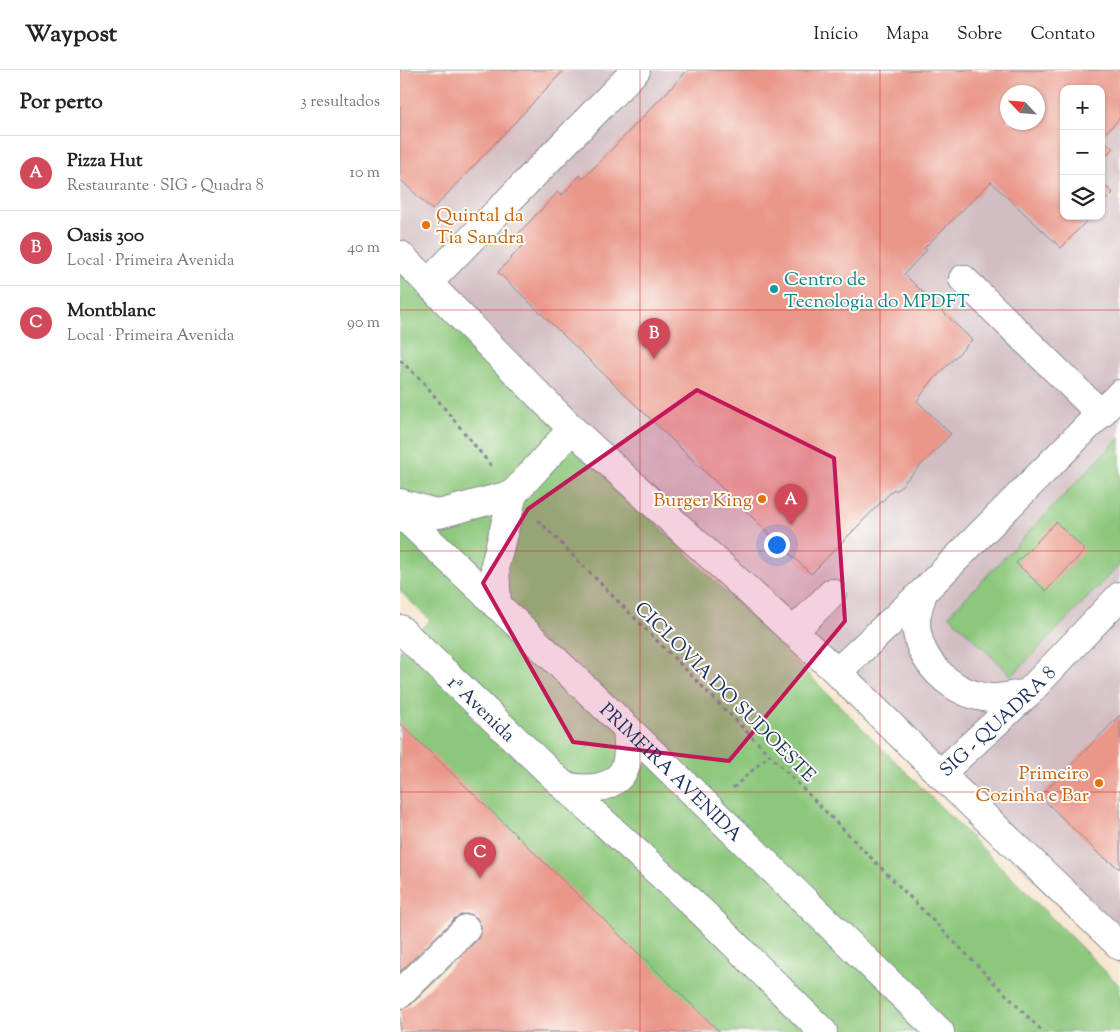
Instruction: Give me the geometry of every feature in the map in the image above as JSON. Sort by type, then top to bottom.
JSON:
[{"type":"street","points":[[428,283],[636,70]]},
{"type":"street","points":[[400,254],[572,429],[837,672],[940,774]]},
{"type":"street","points":[[963,279],[1101,414]]},
{"type":"street","points":[[837,672],[923,592],[1120,394]]},
{"type":"street","points":[[497,606],[495,565],[513,494],[572,429]]},
{"type":"street","points":[[400,503],[439,514],[513,494]]},
{"type":"street","name":"PRIMEIRA AVENIDA","points":[[400,513],[627,728],[940,1032]]},
{"type":"street","points":[[794,632],[832,592]]},
{"type":"street","points":[[923,592],[916,620],[918,639],[925,658],[944,677],[967,692],[990,698],[1028,694]]},
{"type":"street","name":"SIG - QUADRA 8","points":[[1120,596],[1028,694],[940,774],[1120,946]]},
{"type":"street","name":"1ª Avenida","points":[[400,629],[564,786]]},
{"type":"street","points":[[564,786],[582,790],[598,788],[612,781],[623,770],[628,752],[627,728]]},
{"type":"street","points":[[564,786],[703,913],[823,1032]]},
{"type":"street","points":[[400,994],[466,930]]},
{"type":"path","name":"CICLOVIA DO SUDOESTE","points":[[400,360],[424,383],[513,494],[1043,1032]]},
{"type":"path","points":[[710,810],[769,754]]},
{"type":"highlighted area","points":[[697,390],[834,458],[845,621],[729,761],[573,742],[483,583],[528,509]]},
{"type":"shaded area","points":[[400,70],[1120,70],[1120,965],[571,429],[400,266]]},
{"type":"green space","points":[[400,266],[1120,986],[1120,1032],[695,1032],[400,769],[400,650],[430,620],[400,591]]},
{"type":"green space","points":[[1120,437],[1120,564],[1012,676],[949,615]]},
{"type":"building","points":[[400,70],[564,70],[432,210],[400,179]]},
{"type":"building","points":[[688,70],[1120,70],[1120,118],[1105,134],[1105,85],[1060,85],[1060,220],[1087,220],[1061,248],[991,182],[924,248],[927,250],[904,274],[972,340],[931,382],[917,401],[951,434],[811,574],[498,272],[526,242],[518,234],[558,192],[562,195],[580,175],[583,179]]},
{"type":"building","points":[[1105,141],[1113,148],[1105,157]]},
{"type":"building","points":[[1105,186],[1113,193],[1105,201]]},
{"type":"building","points":[[1056,522],[1085,550],[1046,591],[1016,563]]},
{"type":"building","points":[[1120,715],[1120,869],[1098,853],[1040,796]]},
{"type":"building","points":[[400,723],[720,1032],[400,1032],[400,1009],[411,1005],[477,940],[481,934],[481,926],[477,918],[471,914],[463,914],[455,918],[400,972]]},
{"type":"place","name":"Quintal da Tia Sandra","points":[[426,225]]},
{"type":"place","name":"Centro de Tecnologia do MPDFT","points":[[774,289]]},
{"type":"place","name":"Oasis 300","points":[[654,359]]},
{"type":"place","name":"Burger King","points":[[762,499]]},
{"type":"place","name":"Pizza Hut","points":[[791,525]]},
{"type":"place","name":"Primeiro Cozinha e Bar","points":[[1099,783]]},
{"type":"place","name":"Montblanc","points":[[480,878]]}]
